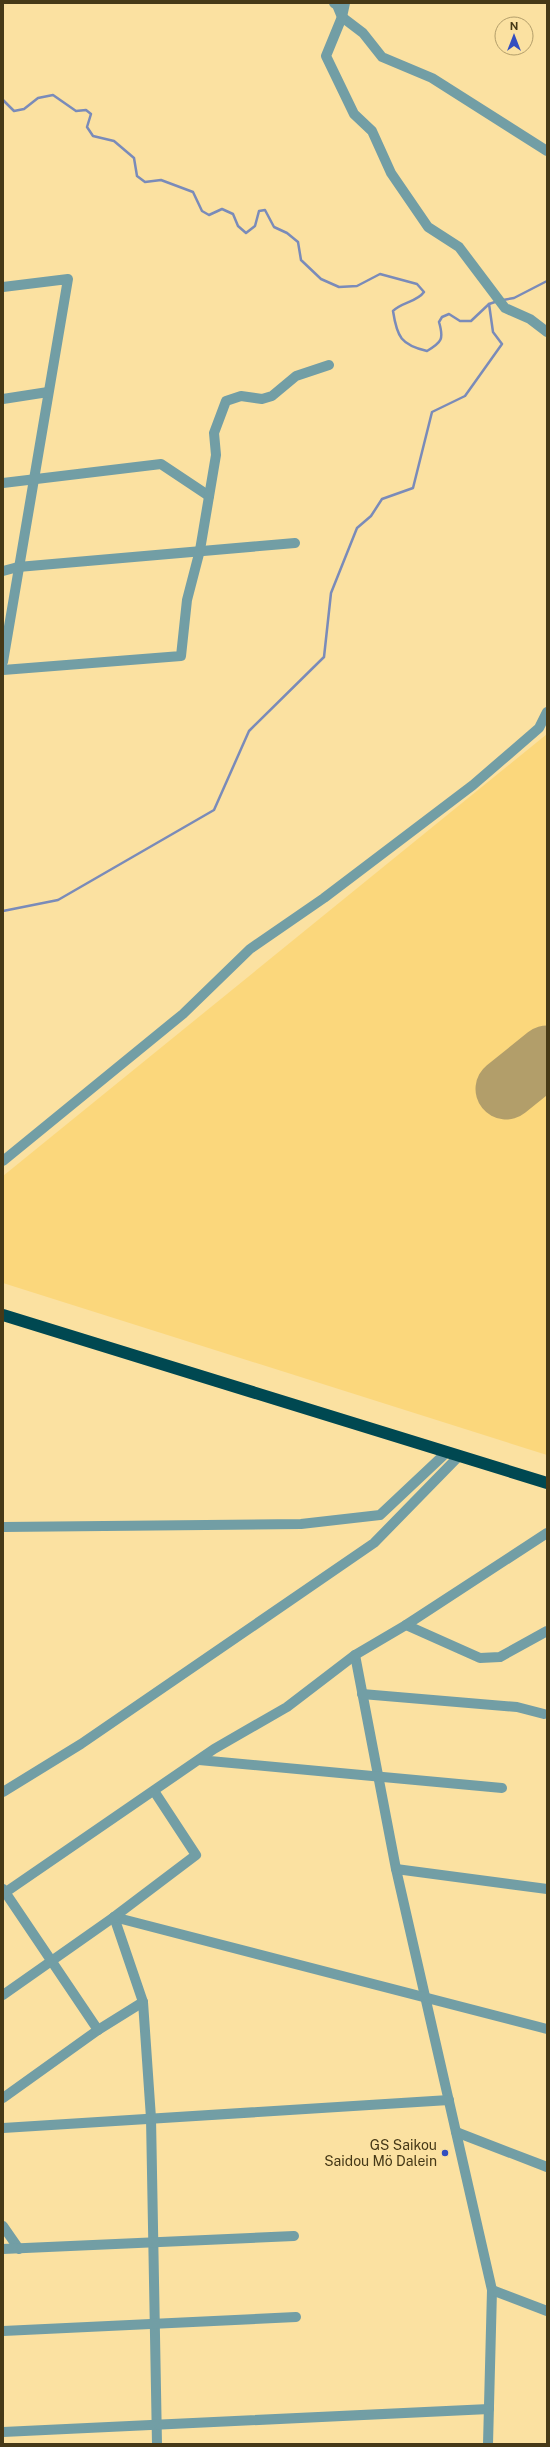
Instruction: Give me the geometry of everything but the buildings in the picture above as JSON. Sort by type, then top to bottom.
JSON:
[{"type":"highway","points":[[3,1315],[547,1483]]},
{"type":"street","points":[[334,3],[338,5],[342,17],[363,33],[382,58],[432,78],[547,150]]},
{"type":"street","points":[[345,3],[342,17],[326,56],[354,114],[372,131],[391,173],[428,227],[459,247],[505,308],[530,319],[547,332]]},
{"type":"street","points":[[3,287],[68,278],[3,662]]},
{"type":"street","points":[[3,670],[181,656],[188,600],[200,550],[216,455],[214,433],[226,400],[241,396],[262,399],[272,396],[296,376],[329,365]]},
{"type":"street","points":[[3,399],[48,392]]},
{"type":"street","points":[[3,483],[33,478],[160,464],[209,496]]},
{"type":"street","points":[[3,571],[18,568],[200,550],[295,543]]},
{"type":"street","points":[[3,1161],[183,1014],[250,949],[324,898],[473,785],[539,728],[547,712]]},
{"type":"street","points":[[3,1527],[302,1524],[380,1515],[447,1452]]},
{"type":"street","points":[[3,1792],[81,1744],[374,1542],[459,1456]]},
{"type":"street","points":[[98,2030],[4,1892],[199,1760],[287,1707],[355,1655],[406,1625],[547,1533]]},
{"type":"street","points":[[406,1625],[480,1658],[500,1657],[547,1632]]},
{"type":"street","points":[[355,1655],[396,1869],[492,2290],[488,2444]]},
{"type":"street","points":[[362,1694],[517,1707],[544,1714]]},
{"type":"street","points":[[199,1760],[502,1788]]},
{"type":"street","points":[[3,1994],[114,1916],[196,1855],[154,1791]]},
{"type":"street","points":[[396,1869],[547,1889]]},
{"type":"street","points":[[114,1916],[547,2029]]},
{"type":"street","points":[[114,1916],[142,2002],[152,2118],[157,2444]]},
{"type":"street","points":[[3,2098],[98,2030],[142,2002]]},
{"type":"street","points":[[3,2128],[449,2100]]},
{"type":"street","points":[[456,2132],[547,2167]]},
{"type":"street","points":[[3,2226],[19,2249]]},
{"type":"street","points":[[3,2249],[294,2236]]},
{"type":"street","points":[[492,2290],[547,2311]]},
{"type":"street","points":[[3,2331],[296,2317]]},
{"type":"street","points":[[3,2432],[489,2409]]},
{"type":"shaded area","points":[[547,734],[547,1455],[3,1283],[3,1176]]},
{"type":"waterway","points":[[3,100],[14,111],[24,109],[38,98],[53,95],[76,111],[86,110],[91,114],[87,127],[93,136],[114,141],[134,158],[137,176],[145,182],[161,180],[193,192],[202,211],[209,215],[222,209],[233,214],[238,226],[246,233],[255,226],[259,211],[265,210],[274,227],[287,233],[298,242],[301,260],[321,279],[339,287],[357,286],[380,274],[417,284],[424,292],[417,298],[393,311],[399,334],[406,343],[418,349],[427,351],[439,342],[441,336],[439,322],[442,317],[449,314],[460,321],[471,321],[489,304],[498,301]]},
{"type":"waterway","points":[[503,300],[514,298],[547,281]]},
{"type":"waterway","points":[[3,911],[58,900],[214,810],[249,731],[324,657],[331,593],[357,528],[371,516],[382,499],[413,488],[432,412],[465,396],[502,344],[493,332],[489,304]]},
{"type":"runway","points":[[506,1089],[547,1056]]},
{"type":"place","name":"GS Saikou Saidou Mö Dalein","points":[[445,2153]]}]
